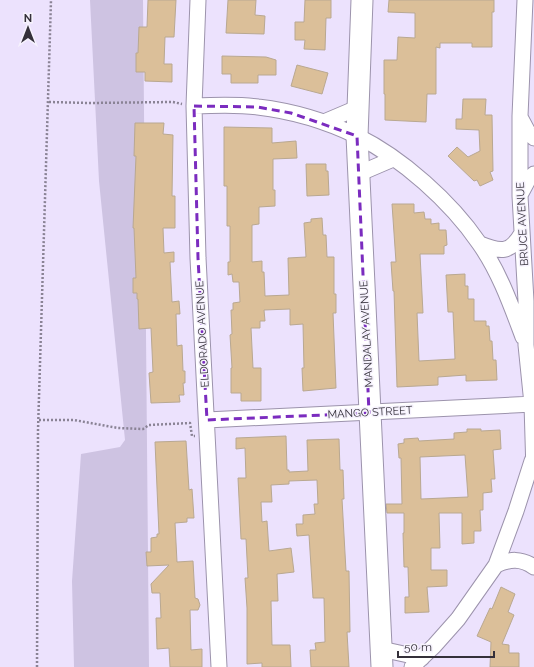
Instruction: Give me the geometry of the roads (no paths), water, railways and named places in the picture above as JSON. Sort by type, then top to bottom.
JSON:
[{"type":"street","name":"ELDORADO AVENUE","points":[[198,0],[194,106],[198,258],[219,667]]},
{"type":"street","name":"MANDALAY AVENUE","points":[[362,0],[357,108],[358,174],[381,658]]},
{"type":"street","name":"BRUCE AVENUE","points":[[417,662],[458,619],[496,565],[534,465],[533,404],[526,345],[526,301],[520,196],[520,116],[524,0]]},
{"type":"street","points":[[194,106],[220,105],[257,107],[291,113],[324,122],[357,136],[393,159],[440,197],[462,220],[480,244],[498,276],[526,345]]},
{"type":"street","points":[[324,122],[357,108]]},
{"type":"street","points":[[520,116],[528,132],[534,138]]},
{"type":"street","points":[[358,174],[393,159]]},
{"type":"street","points":[[520,196],[528,180],[534,174]]},
{"type":"street","points":[[480,244],[492,249],[501,250],[516,244],[522,233]]},
{"type":"street","name":"MANGO STREET","points":[[207,420],[533,404]]},
{"type":"street","points":[[496,565],[507,560],[518,559],[529,563],[534,567]]},
{"type":"street","points":[[381,658],[417,662]]}]
